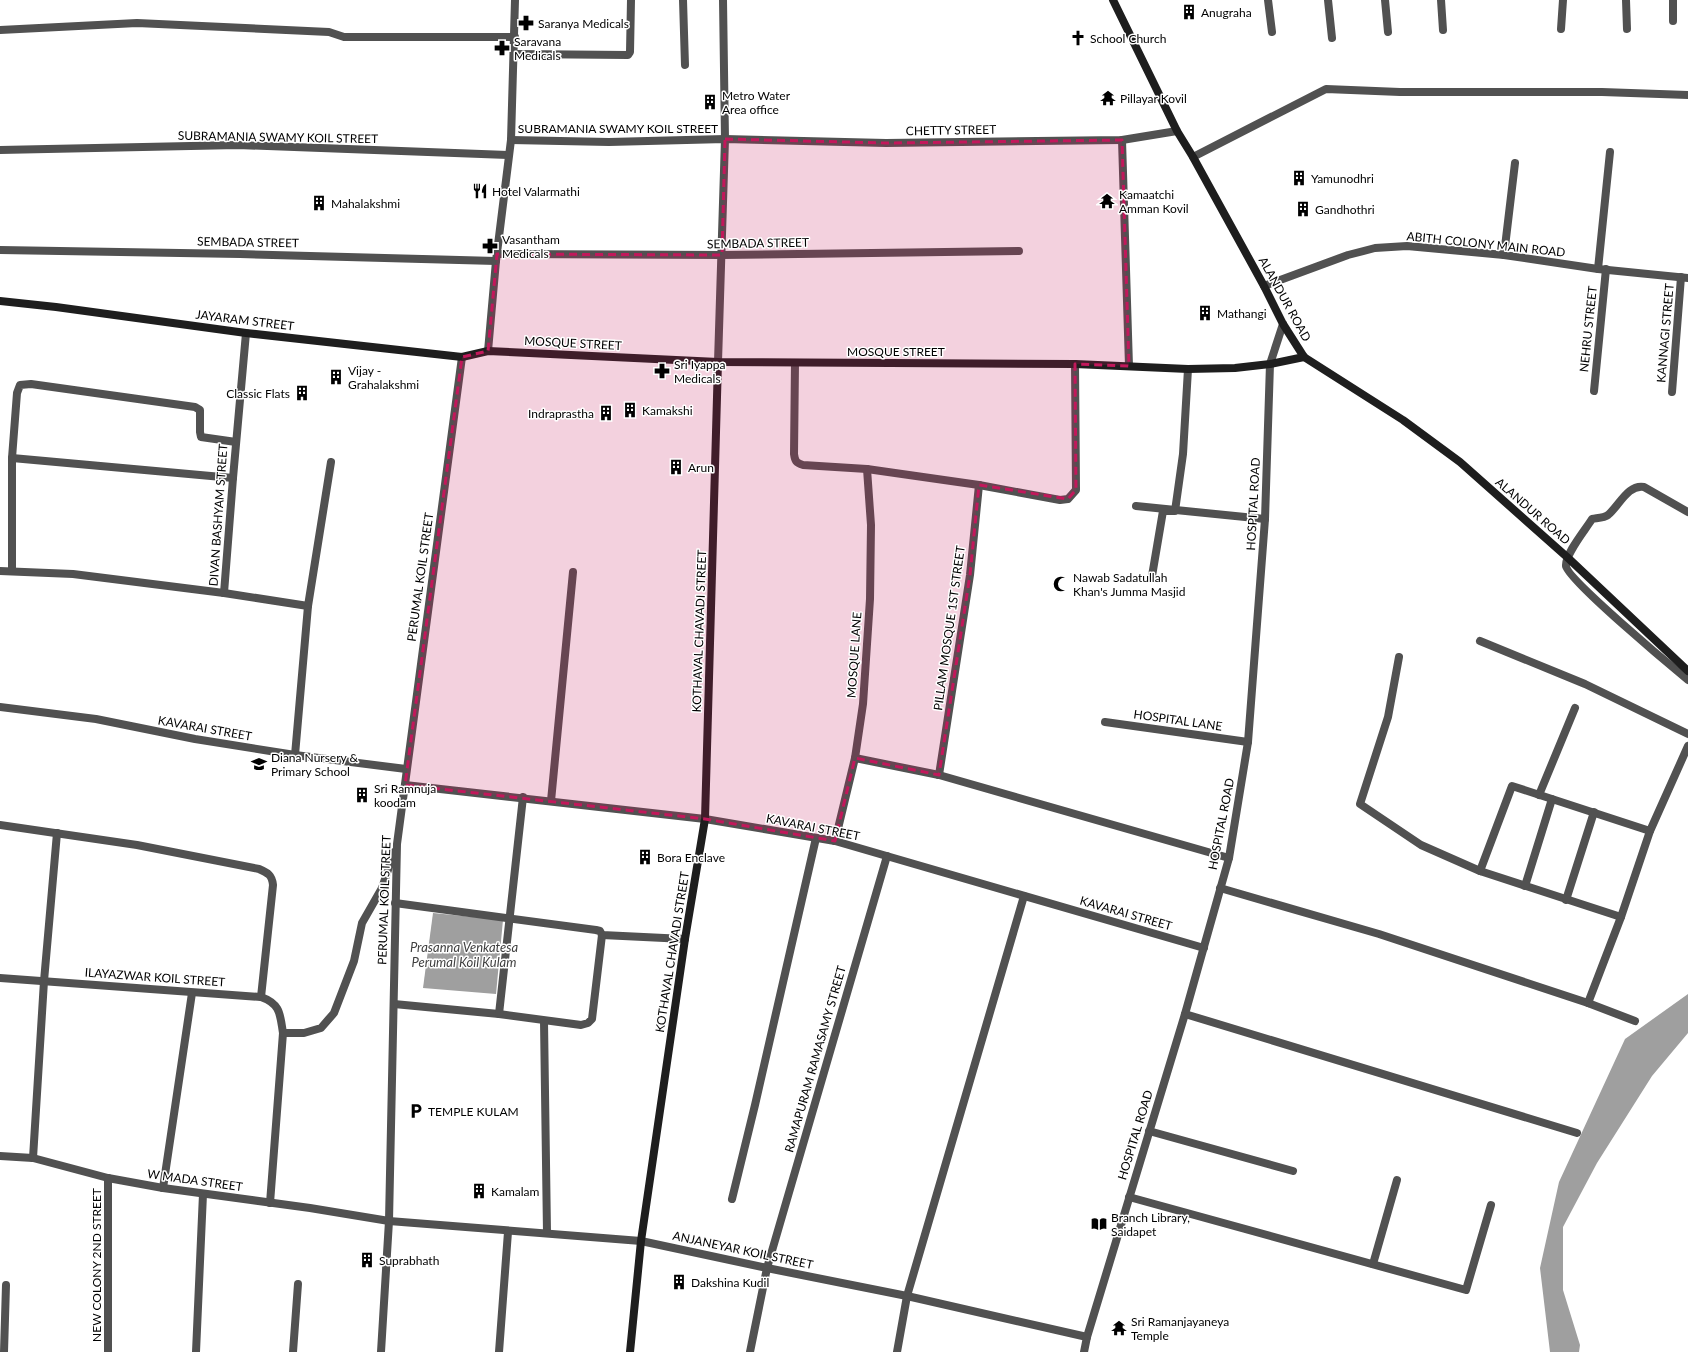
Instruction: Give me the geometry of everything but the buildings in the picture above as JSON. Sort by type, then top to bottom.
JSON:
[{"type":"main road","name":"ALANDUR ROAD","points":[[1113,0],[1177,131],[1193,157],[1264,286],[1283,324],[1304,357],[1403,420],[1460,462],[1567,557],[1688,671]]},
{"type":"main road","name":"JAYARAM STREET","points":[[0,301],[56,307],[246,333],[462,357],[488,351]]},
{"type":"main road","name":"MOSQUE STREET","points":[[488,351],[718,362],[1075,364],[1188,369],[1235,368],[1270,364],[1304,357]]},
{"type":"main road","name":"KOTHAVAL CHAVADI STREET","points":[[630,1352],[641,1241],[685,939],[705,819],[718,362]]},
{"type":"street","points":[[488,351],[508,155],[511,140],[515,0]]},
{"type":"street","points":[[514,54],[628,55],[630,52],[631,0]]},
{"type":"street","points":[[683,0],[685,65]]},
{"type":"street","points":[[718,362],[725,139],[723,0]]},
{"type":"street","points":[[1268,0],[1272,32]]},
{"type":"street","points":[[1328,0],[1332,38]]},
{"type":"street","points":[[1384,0],[1388,32]]},
{"type":"street","points":[[1441,0],[1443,30]]},
{"type":"street","points":[[1561,29],[1563,0]]},
{"type":"street","points":[[1626,0],[1626,29]]},
{"type":"street","points":[[1673,0],[1673,21]]},
{"type":"street","points":[[0,30],[137,23],[329,32],[344,37],[515,37]]},
{"type":"street","points":[[1193,157],[1326,89],[1400,92],[1602,92],[1688,95]]},
{"type":"street","name":"CHETTY STREET","points":[[725,139],[886,143],[1122,140],[1177,131]]},
{"type":"street","name":"SUBRAMANIA SWAMY KOIL STREET","points":[[511,140],[609,142],[725,139]]},
{"type":"street","points":[[1122,140],[1129,366]]},
{"type":"street","name":"SUBRAMANIA SWAMY KOIL STREET","points":[[0,150],[238,145],[508,155]]},
{"type":"street","name":"NEHRU STREET","points":[[1594,391],[1610,152]]},
{"type":"street","points":[[1504,255],[1515,163]]},
{"type":"street","name":"ABITH COLONY MAIN ROAD","points":[[1264,286],[1348,255],[1375,248],[1407,246],[1504,255],[1602,269],[1685,277]]},
{"type":"street","name":"SEMBADA STREET","points":[[0,250],[497,257],[1019,251]]},
{"type":"street","name":"KANNAGI STREET","points":[[1672,392],[1685,277]]},
{"type":"street","name":"HOSPITAL ROAD","points":[[1084,1352],[1087,1337],[1185,1014],[1229,858],[1248,742],[1265,519],[1270,364],[1283,324]]},
{"type":"street","name":"DIVAN BASHYAM STREET","points":[[0,571],[73,574],[224,593],[246,333]]},
{"type":"street","name":"PERUMAL KOIL STREET","points":[[381,1352],[389,1221],[397,844],[462,357]]},
{"type":"street","points":[[795,363],[794,460],[797,464],[867,469],[979,485],[1060,500],[1068,498],[1076,490],[1075,364]]},
{"type":"street","points":[[1175,511],[1183,454],[1188,369]]},
{"type":"street","points":[[12,571],[12,458],[17,392],[20,385],[24,384],[195,407],[200,410],[201,437],[236,442]]},
{"type":"street","points":[[12,458],[233,478]]},
{"type":"street","points":[[295,755],[308,606],[331,462]]},
{"type":"street","name":"MOSQUE LANE","points":[[835,841],[855,758],[863,704],[870,599],[872,525],[867,469]]},
{"type":"street","name":"PILLAM MOSQUE 1ST STREET","points":[[939,775],[970,575],[979,485]]},
{"type":"street","points":[[1688,512],[1639,486],[1633,489],[1607,516],[1592,519],[1567,557],[1566,561],[1566,570],[1578,583],[1688,680]]},
{"type":"street","points":[[1136,506],[1265,519]]},
{"type":"street","points":[[1152,576],[1163,511],[1175,511]]},
{"type":"street","points":[[551,801],[573,572]]},
{"type":"street","points":[[224,593],[308,606]]},
{"type":"street","points":[[1480,641],[1585,684],[1688,734]]},
{"type":"street","points":[[1399,657],[1388,716],[1360,804],[1421,845],[1480,871],[1621,917]]},
{"type":"street","name":"KAVARAI STREET","points":[[0,708],[96,720],[195,740],[295,755],[406,769]]},
{"type":"street","points":[[1539,795],[1575,708]]},
{"type":"street","name":"HOSPITAL LANE","points":[[1105,722],[1248,742]]},
{"type":"street","points":[[1588,1003],[1621,917],[1650,831],[1688,746]]},
{"type":"street","points":[[855,758],[939,775],[1229,858]]},
{"type":"street","name":"KAVARAI STREET","points":[[405,784],[705,819],[835,841],[1204,948]]},
{"type":"street","points":[[1480,871],[1512,786],[1650,831]]},
{"type":"street","points":[[499,1014],[523,797]]},
{"type":"street","points":[[1525,886],[1552,799]]},
{"type":"street","points":[[1566,900],[1594,812]]},
{"type":"street","points":[[0,825],[137,845],[259,869],[268,873],[272,878],[273,885],[261,997],[272,1001],[278,1010],[284,1033],[270,1203]]},
{"type":"street","points":[[33,1158],[44,981],[57,833]]},
{"type":"street","points":[[732,1199],[816,838]]},
{"type":"street","points":[[284,1033],[304,1033],[321,1028],[334,1013],[354,961],[362,923],[382,888],[397,844]]},
{"type":"street","name":"RAMAPURAM RAMASAMY STREET","points":[[750,1352],[767,1268],[887,856]]},
{"type":"street","points":[[1220,888],[1379,934],[1588,1003],[1635,1021]]},
{"type":"street","points":[[897,1352],[907,1296],[1024,896]]},
{"type":"street","points":[[396,903],[596,930],[600,931],[602,934],[685,939]]},
{"type":"street","points":[[394,1004],[499,1014],[582,1025],[588,1023],[592,1019],[602,934]]},
{"type":"street","name":"ILAYAZWAR KOIL STREET","points":[[0,978],[261,997]]},
{"type":"street","points":[[163,1188],[192,993]]},
{"type":"street","points":[[1185,1014],[1577,1133]]},
{"type":"street","points":[[544,1021],[547,1233]]},
{"type":"street","points":[[1149,1132],[1293,1171]]},
{"type":"street","name":"W MADA STREET","points":[[0,1156],[33,1158],[108,1178],[163,1188],[389,1221]]},
{"type":"street","name":"NEW COLONY 2ND STREET","points":[[108,1178],[108,1352]]},
{"type":"street","points":[[1373,1264],[1397,1180]]},
{"type":"street","points":[[196,1352],[203,1194]]},
{"type":"street","points":[[1129,1197],[1466,1290],[1491,1205]]},
{"type":"street","name":"ANJANEYAR KOIL STREET","points":[[389,1221],[508,1232],[547,1233],[641,1241],[907,1296],[1087,1337]]},
{"type":"street","points":[[499,1352],[508,1232]]},
{"type":"street","points":[[292,1352],[298,1284]]},
{"type":"street","points":[[4,1352],[6,1285]]},
{"type":"highlighted area","points":[[725,139],[886,143],[1122,140],[1129,366],[1075,364],[1076,490],[1068,499],[979,485],[970,575],[939,775],[855,758],[835,841],[705,819],[405,785],[462,357],[488,351],[497,254],[722,255]]},
{"type":"water","name":"Prasanna Venkatesa Perumal Koil Kulam","points":[[433,913],[503,920],[496,994],[423,988]]},
{"type":"water","points":[[1688,994],[1688,1033],[1652,1076],[1597,1163],[1563,1227],[1563,1290],[1580,1345],[1579,1352],[1550,1352],[1540,1268],[1559,1182],[1625,1039]]},
{"type":"place","name":"Anugraha","points":[[1189,12]]},
{"type":"place","name":"Saranya Medicals","points":[[526,23]]},
{"type":"place","name":"School Church","points":[[1078,38]]},
{"type":"place","name":"Saravana Medicals","points":[[502,48]]},
{"type":"place","name":"Pillayar Kovil","points":[[1108,98]]},
{"type":"place","name":"Metro Water Area office","points":[[710,102]]},
{"type":"place","name":"Yamunodhri","points":[[1299,178]]},
{"type":"place","name":"Hotel Valarmathi","points":[[480,191]]},
{"type":"place","name":"Kamaatchi Amman Kovil","points":[[1107,201]]},
{"type":"place","name":"Mahalakshmi","points":[[319,203]]},
{"type":"place","name":"Gandhothri","points":[[1303,209]]},
{"type":"place","name":"Vasantham Medicals","points":[[490,246]]},
{"type":"place","name":"Mathangi","points":[[1205,313]]},
{"type":"place","name":"Sri Iyappa Medicals","points":[[662,371]]},
{"type":"place","name":"Vijay - Grahalakshmi","points":[[336,377]]},
{"type":"place","name":"Classic Flats","points":[[302,393]]},
{"type":"place","name":"Kamakshi","points":[[630,410]]},
{"type":"place","name":"Indraprastha","points":[[606,413]]},
{"type":"place","name":"Arun","points":[[676,467]]},
{"type":"place","name":"Nawab Sadatullah Khan's Jumma Masjid","points":[[1061,584]]},
{"type":"place","name":"Diana Nursery & Primary School","points":[[259,764]]},
{"type":"place","name":"Sri Ramnuja koodam","points":[[362,795]]},
{"type":"place","name":"Bora Enclave","points":[[645,857]]},
{"type":"place","name":"TEMPLE KULAM","points":[[416,1111]]},
{"type":"place","name":"Kamalam","points":[[479,1191]]},
{"type":"place","name":"Branch Library, Saidapet","points":[[1099,1224]]},
{"type":"place","name":"Suprabhath","points":[[367,1260]]},
{"type":"place","name":"Dakshina Kudil","points":[[679,1282]]},
{"type":"place","name":"Sri Ramanjayaneya Temple","points":[[1119,1328]]}]
